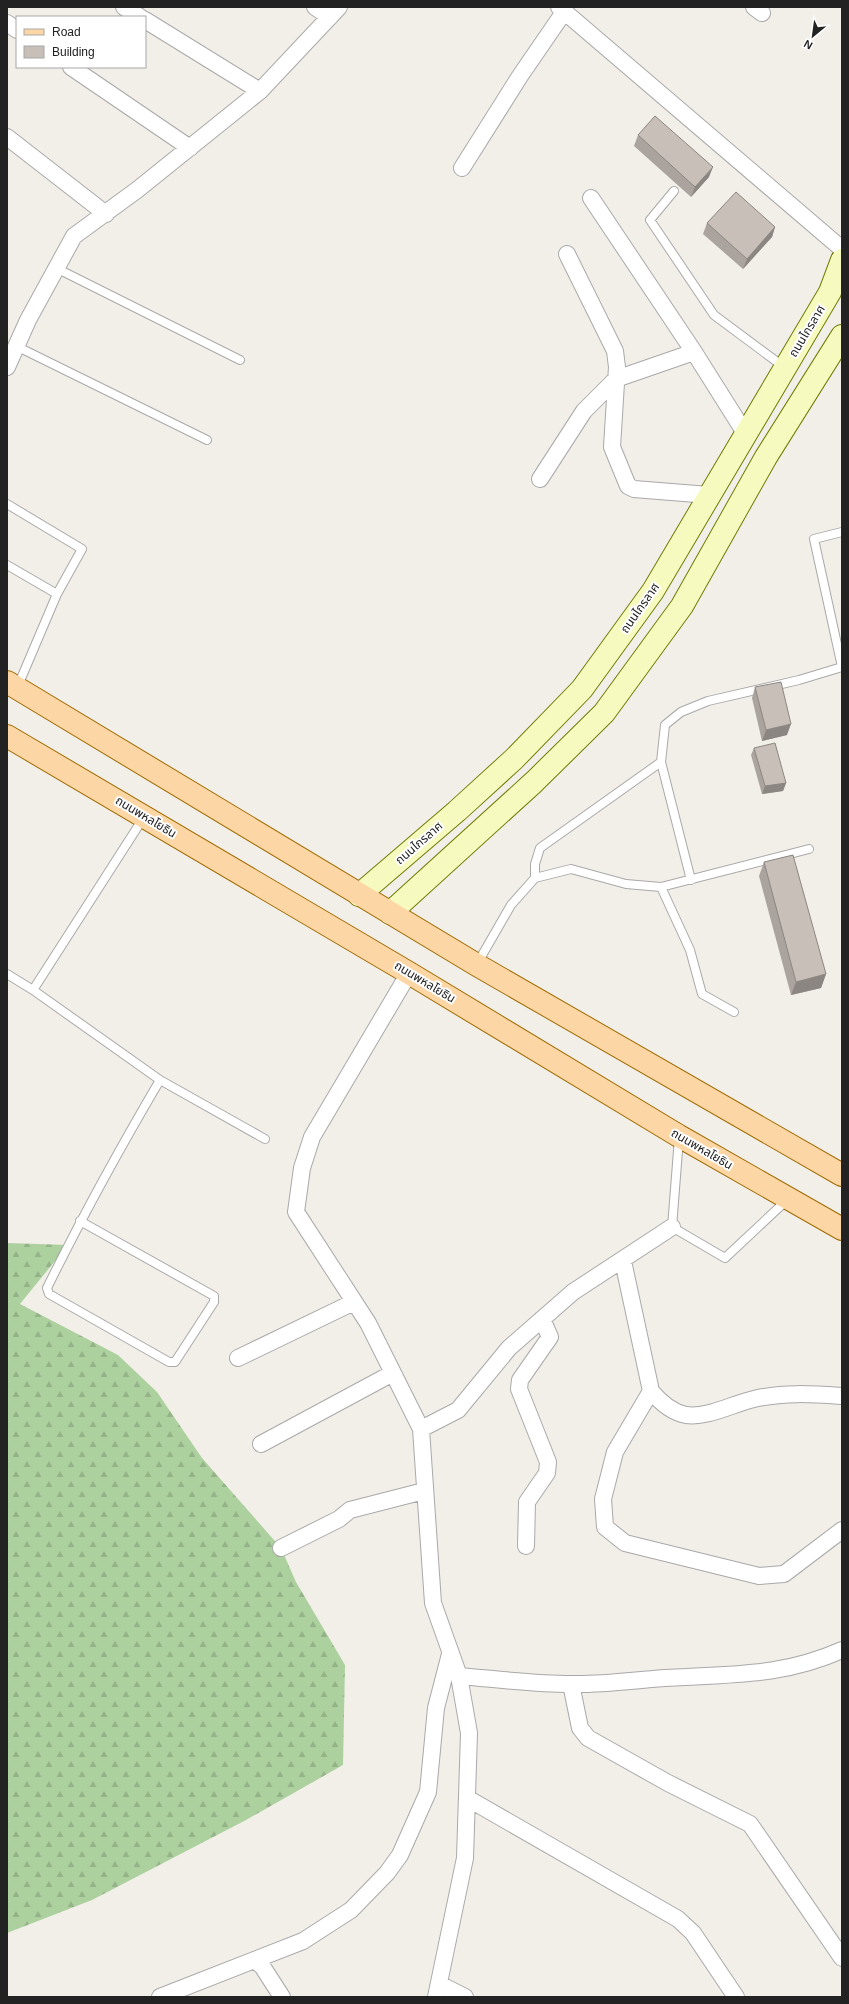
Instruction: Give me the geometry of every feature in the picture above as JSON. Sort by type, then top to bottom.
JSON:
[{"type":"main road","name":"ถนนไกรลาศ","points":[[359,895],[508,764],[582,689],[653,591],[745,433],[830,292],[842,260]]},
{"type":"main road","points":[[390,913],[534,782],[604,713],[682,606],[766,457],[842,336]]},
{"type":"main road","points":[[12,685],[477,965],[842,1175]]},
{"type":"main road","name":"ถนนพหลโยธิน","points":[[7,736],[409,973],[679,1136],[842,1229]]},
{"type":"street","points":[[124,7],[138,16]]},
{"type":"street","points":[[7,367],[28,320],[74,236],[106,214],[260,91],[334,12],[315,7]]},
{"type":"street","points":[[462,168],[562,9],[842,249]]},
{"type":"street","points":[[146,21],[260,91]]},
{"type":"street","points":[[7,23],[16,29]]},
{"type":"street","points":[[72,68],[190,148]]},
{"type":"street","points":[[7,137],[106,214]]},
{"type":"street","points":[[591,198],[694,352],[745,433]]},
{"type":"street","points":[[567,254],[615,351],[617,367],[612,447],[628,486],[634,489],[709,495]]},
{"type":"street","points":[[540,479],[584,411],[616,378],[694,352]]},
{"type":"street","points":[[409,973],[312,1137],[302,1168],[296,1212],[368,1323],[421,1428],[424,1491],[433,1603],[459,1676],[469,1733],[465,1858],[438,1990],[465,1997]]},
{"type":"street","points":[[421,1428],[458,1410],[509,1348],[573,1292],[672,1227]]},
{"type":"street","points":[[622,1261],[651,1391],[670,1409],[685,1415],[697,1415],[754,1399],[796,1393],[842,1396]]},
{"type":"street","points":[[238,1358],[354,1302]]},
{"type":"street","points":[[526,1546],[527,1502],[547,1473],[548,1462],[519,1389],[520,1380],[550,1337],[542,1319]]},
{"type":"street","points":[[261,1444],[393,1373]]},
{"type":"street","points":[[651,1391],[615,1452],[603,1499],[605,1527],[625,1543],[759,1576],[784,1574],[842,1530]]},
{"type":"street","points":[[282,1548],[338,1519],[350,1510],[424,1491]]},
{"type":"street","points":[[459,1676],[571,1684],[685,1677],[736,1676],[772,1672],[818,1661],[842,1650]]},
{"type":"street","points":[[160,1997],[303,1941],[351,1910],[387,1873],[400,1855],[428,1792],[436,1708],[450,1654]]},
{"type":"street","points":[[571,1684],[580,1728],[588,1738],[668,1783],[750,1824],[842,1958]]},
{"type":"street","points":[[467,1798],[678,1919],[693,1933],[736,1997]]},
{"type":"street","points":[[254,1960],[262,1966],[282,1997]]},
{"type":"lane","points":[[674,191],[650,220],[714,316],[785,368]]},
{"type":"lane","points":[[56,268],[240,360]]},
{"type":"lane","points":[[16,346],[207,440]]},
{"type":"lane","points":[[7,504],[82,549],[57,594],[12,685]]},
{"type":"lane","points":[[691,880],[661,762],[665,725],[681,712],[708,701],[799,680],[842,667],[814,539],[842,532]]},
{"type":"lane","points":[[7,564],[57,594]]},
{"type":"lane","points":[[535,878],[535,864],[540,848],[661,762]]},
{"type":"lane","points":[[33,990],[144,816]]},
{"type":"lane","points":[[477,965],[511,905],[535,878],[571,869],[626,884],[661,887],[809,849]]},
{"type":"lane","points":[[661,887],[690,950],[702,994],[734,1012]]},
{"type":"lane","points":[[7,974],[33,990],[160,1080],[265,1139]]},
{"type":"lane","points":[[80,1221],[214,1296],[214,1302],[175,1362],[169,1362],[49,1294],[47,1288],[80,1221],[160,1080]]},
{"type":"lane","points":[[679,1136],[672,1227],[725,1258],[788,1198]]},
{"type":"green space","points":[[7,1243],[68,1245],[20,1304],[118,1355],[157,1392],[202,1458],[281,1548],[296,1582],[345,1665],[343,1765],[246,1820],[92,1900],[7,1933]]},
{"type":"building","points":[[655,116],[713,167],[695,187],[638,135]]},
{"type":"building","points":[[736,192],[775,227],[747,259],[707,223]]},
{"type":"building","points":[[781,682],[791,724],[766,730],[755,687]]},
{"type":"building","points":[[775,743],[786,783],[765,786],[754,748]]},
{"type":"building","points":[[793,855],[826,974],[796,982],[764,862]]}]
